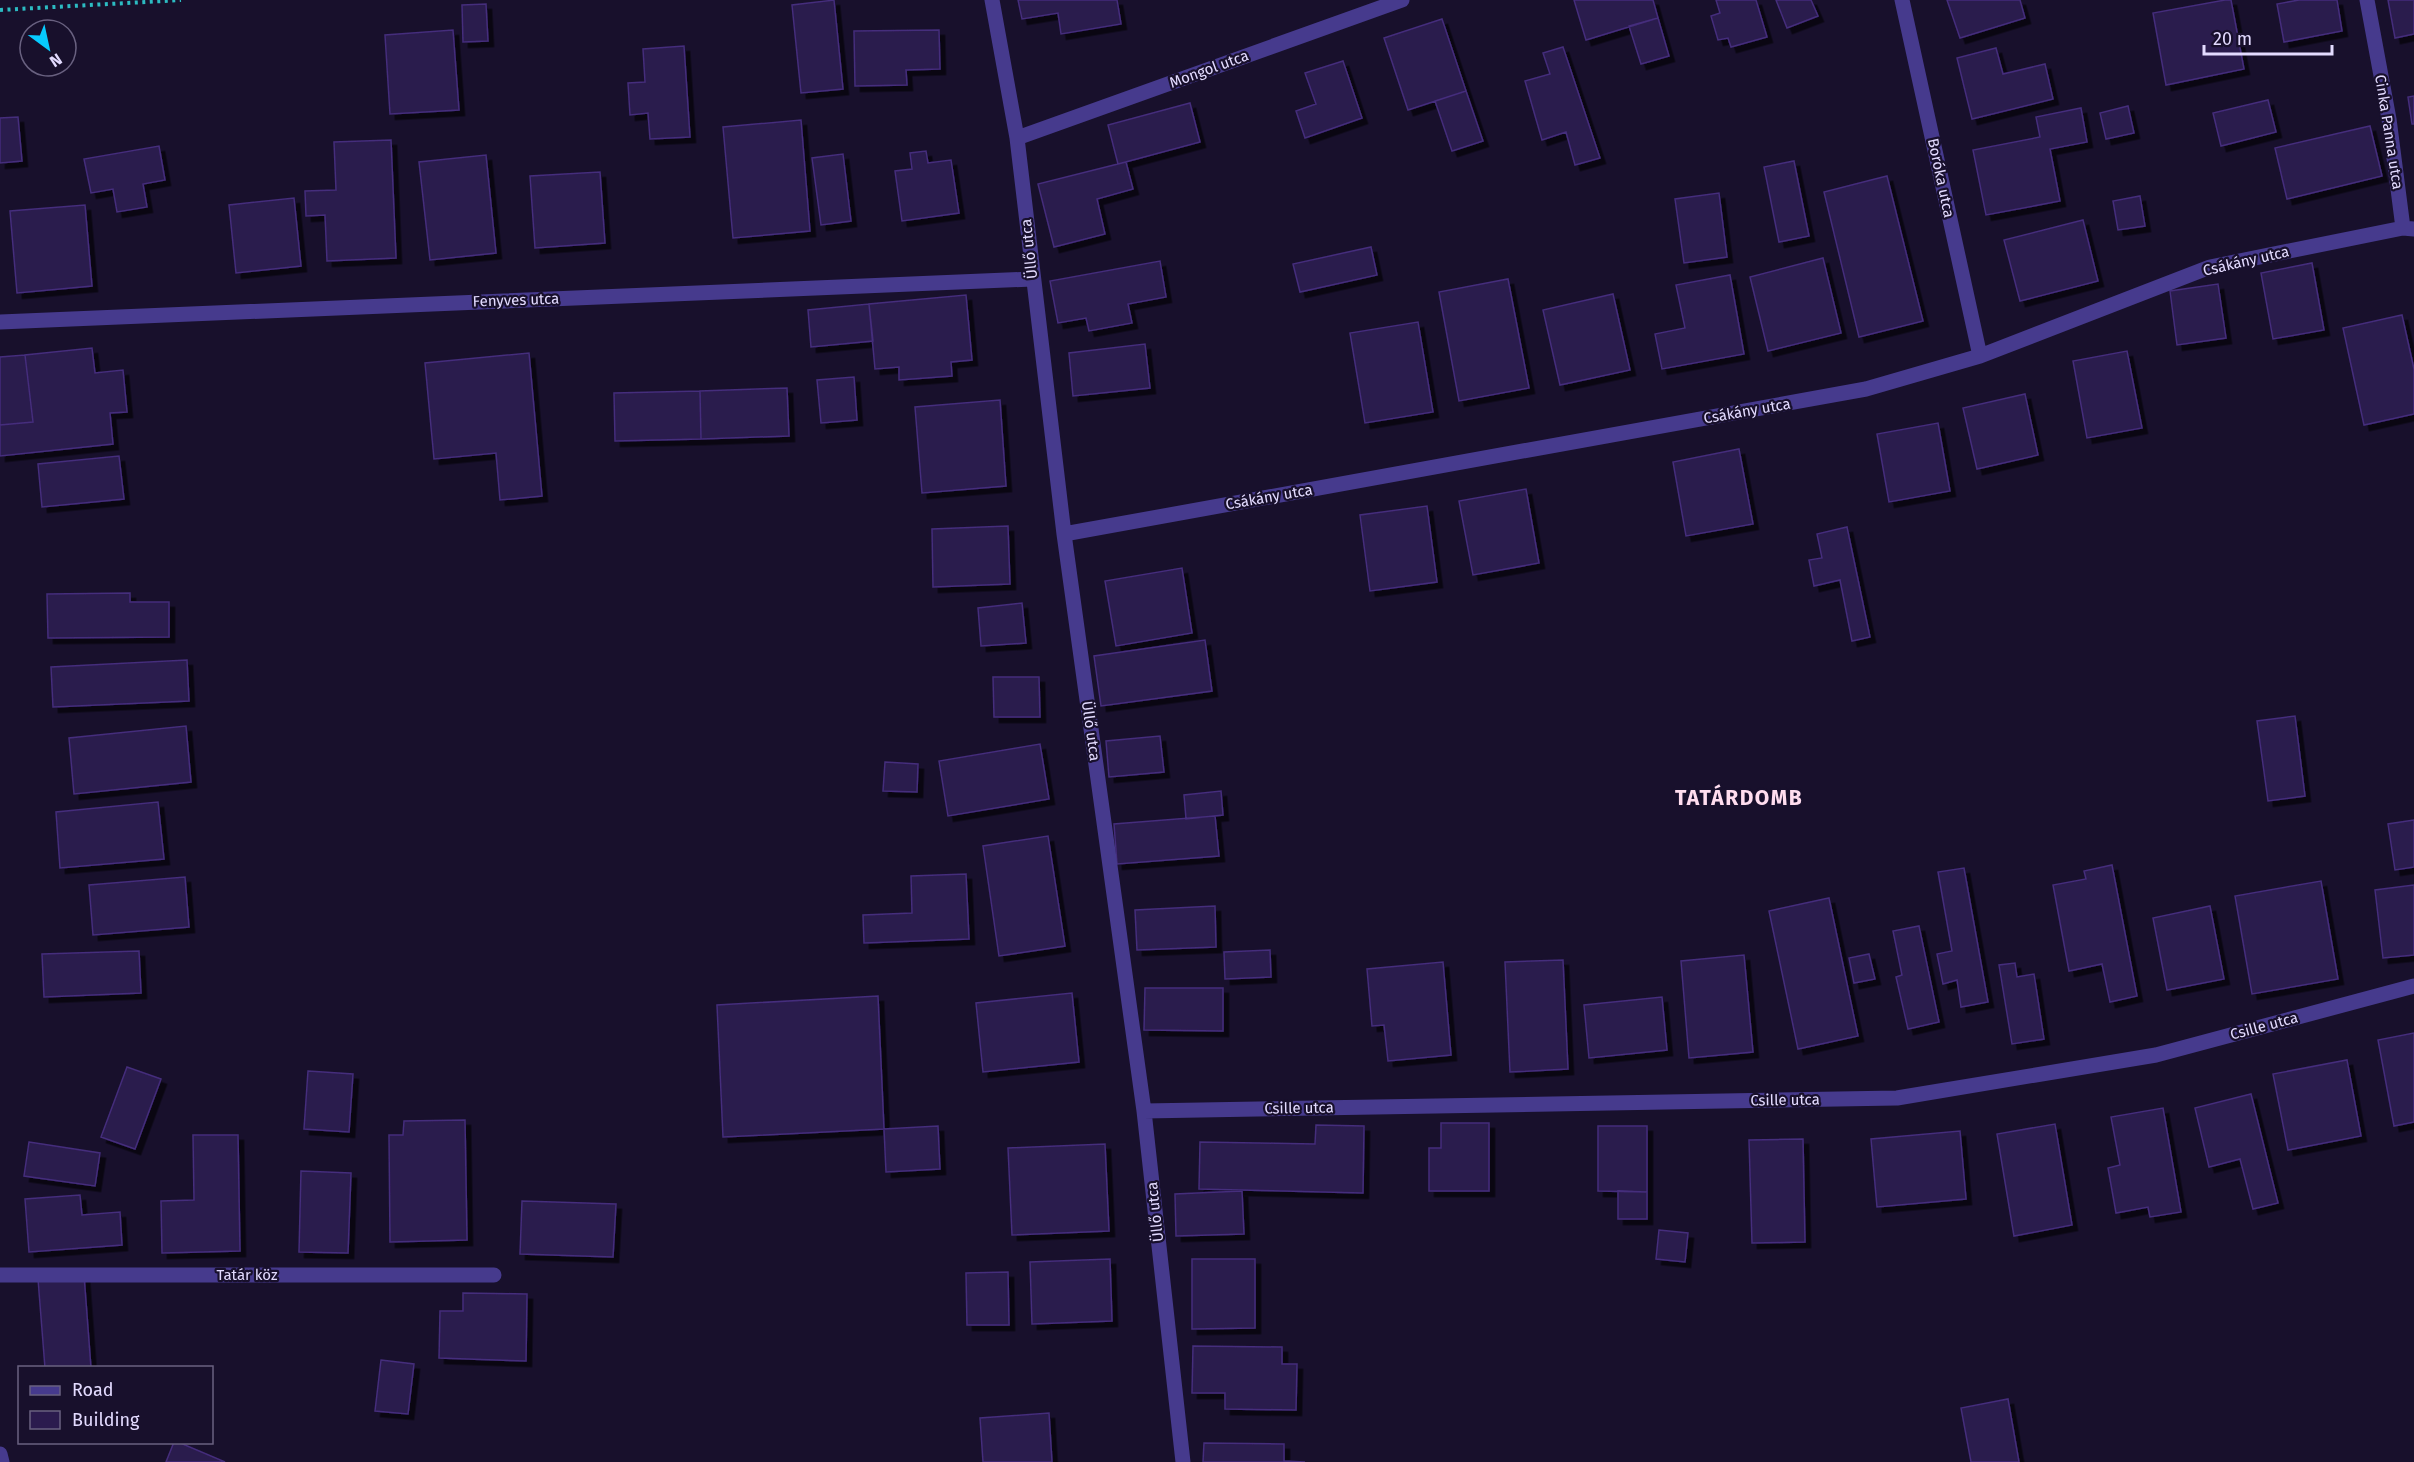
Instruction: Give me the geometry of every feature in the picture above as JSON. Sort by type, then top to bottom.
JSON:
[{"type":"street","name":"Üllő utca","points":[[992,0],[1017,138],[1064,534],[1144,1111],[1184,1462]]},
{"type":"street","name":"Mongol utca","points":[[1017,138],[1402,0]]},
{"type":"street","name":"Boróka utca","points":[[1902,0],[1980,356]]},
{"type":"street","name":"Cinka Panna utca","points":[[2367,0],[2409,228]]},
{"type":"street","name":"Csákány utca","points":[[1064,534],[1866,389],[1980,356],[2210,267],[2409,228]]},
{"type":"street","name":"Fenyves utca","points":[[0,322],[1032,279]]},
{"type":"street","name":"Csille utca","points":[[1144,1111],[1897,1098],[2156,1055],[2414,986]]},
{"type":"street","name":"Tatár köz","points":[[0,1275],[494,1275]]},
{"type":"street","points":[[0,1454],[2,1462]]},
{"type":"path","points":[[0,10],[181,0]]},
{"type":"building","points":[[834,0],[843,89],[801,93],[792,5]]},
{"type":"building","points":[[1018,0],[1117,0],[1121,24],[1061,34],[1058,13],[1022,19]]},
{"type":"building","points":[[1574,0],[1653,0],[1658,18],[1586,40]]},
{"type":"building","points":[[1716,0],[1756,0],[1767,37],[1731,47],[1728,38],[1718,40],[1711,16],[1720,13]]},
{"type":"building","points":[[1776,0],[1811,0],[1818,16],[1787,28]]},
{"type":"building","points":[[1947,0],[2020,0],[2025,18],[1960,38]]},
{"type":"building","points":[[2231,0],[2244,69],[2166,85],[2153,13]]},
{"type":"building","points":[[2299,0],[2337,0],[2342,31],[2284,42],[2277,4]]},
{"type":"building","points":[[2388,0],[2414,0],[2414,34],[2395,38]]},
{"type":"building","points":[[486,4],[488,41],[463,42],[462,5]]},
{"type":"building","points":[[1658,18],[1669,56],[1641,64],[1629,26]]},
{"type":"building","points":[[1442,19],[1466,91],[1408,110],[1384,38]]},
{"type":"building","points":[[453,30],[459,110],[390,114],[385,35]]},
{"type":"building","points":[[939,30],[940,69],[906,70],[907,85],[855,86],[854,31]]},
{"type":"building","points":[[684,46],[690,137],[650,139],[648,113],[630,115],[628,83],[645,82],[643,49]]},
{"type":"building","points":[[1563,47],[1600,158],[1575,165],[1566,132],[1542,140],[1525,81],[1550,74],[1543,53]]},
{"type":"building","points":[[1996,48],[2003,74],[2045,64],[2053,99],[1972,119],[1957,58]]},
{"type":"building","points":[[1343,61],[1362,118],[1305,138],[1296,111],[1316,104],[1305,73]]},
{"type":"building","points":[[1466,91],[1483,141],[1452,151],[1435,101]]},
{"type":"building","points":[[2414,96],[2414,124],[2412,124],[2408,97]]},
{"type":"building","points":[[2268,100],[2276,132],[2221,146],[2213,113]]},
{"type":"building","points":[[1190,103],[1200,142],[1118,164],[1108,125]]},
{"type":"building","points":[[2128,106],[2134,133],[2106,139],[2100,113]]},
{"type":"building","points":[[2081,108],[2087,142],[2050,149],[2060,201],[1986,215],[1973,150],[2040,137],[2036,117]]},
{"type":"building","points":[[18,117],[22,161],[0,163],[0,118]]},
{"type":"building","points":[[801,120],[810,231],[733,238],[723,127]]},
{"type":"building","points":[[2370,126],[2382,176],[2287,199],[2275,148]]},
{"type":"building","points":[[391,140],[396,258],[327,261],[325,215],[306,216],[305,191],[336,190],[334,142]]},
{"type":"building","points":[[159,146],[165,180],[143,184],[147,207],[117,212],[113,189],[91,193],[84,159]]},
{"type":"building","points":[[926,151],[928,163],[951,160],[959,213],[902,221],[895,171],[912,169],[910,153]]},
{"type":"building","points":[[843,154],[851,221],[821,225],[812,158]]},
{"type":"building","points":[[486,155],[496,253],[430,260],[419,162]]},
{"type":"building","points":[[1794,161],[1809,236],[1779,242],[1764,167]]},
{"type":"building","points":[[1126,162],[1133,189],[1097,199],[1105,234],[1054,247],[1038,184]]},
{"type":"building","points":[[600,172],[605,243],[535,248],[530,176]]},
{"type":"building","points":[[1887,176],[1923,321],[1859,337],[1824,192]]},
{"type":"building","points":[[1719,193],[1727,257],[1684,263],[1675,199]]},
{"type":"building","points":[[2140,196],[2145,226],[2118,230],[2113,201]]},
{"type":"building","points":[[294,198],[301,266],[236,273],[229,205]]},
{"type":"building","points":[[85,205],[92,286],[17,293],[10,211]]},
{"type":"building","points":[[2083,220],[2098,281],[2020,301],[2004,240]]},
{"type":"building","points":[[1371,247],[1377,275],[1300,292],[1293,264]]},
{"type":"building","points":[[1823,258],[1841,333],[1768,351],[1750,277]]},
{"type":"building","points":[[1160,261],[1166,297],[1128,304],[1132,323],[1089,331],[1086,318],[1058,323],[1050,281]]},
{"type":"building","points":[[2312,263],[2324,330],[2273,339],[2261,273]]},
{"type":"building","points":[[1730,275],[1744,354],[1662,369],[1655,334],[1685,328],[1676,285]]},
{"type":"building","points":[[1508,279],[1529,388],[1459,401],[1439,292]]},
{"type":"building","points":[[2218,284],[2226,338],[2177,345],[2170,291]]},
{"type":"building","points":[[1613,294],[1630,370],[1560,385],[1543,310]]},
{"type":"building","points":[[966,295],[972,360],[951,362],[952,376],[899,380],[899,367],[875,369],[869,304]]},
{"type":"building","points":[[869,304],[873,341],[811,347],[808,310]]},
{"type":"building","points":[[2402,315],[2414,369],[2414,414],[2364,425],[2343,328]]},
{"type":"building","points":[[1418,322],[1433,412],[1365,423],[1350,333]]},
{"type":"building","points":[[1145,344],[1150,388],[1073,396],[1069,353]]},
{"type":"building","points":[[92,348],[95,373],[123,370],[127,412],[110,413],[113,444],[0,456],[0,425],[33,422],[25,355]]},
{"type":"building","points":[[2127,351],[2142,428],[2087,438],[2073,361]]},
{"type":"building","points":[[529,353],[542,496],[500,500],[496,453],[434,459],[425,363]]},
{"type":"building","points":[[25,355],[33,422],[0,425],[0,357]]},
{"type":"building","points":[[854,377],[857,420],[821,423],[817,380]]},
{"type":"building","points":[[787,388],[789,436],[701,439],[700,391]]},
{"type":"building","points":[[700,391],[701,439],[615,441],[614,393]]},
{"type":"building","points":[[2025,394],[2038,455],[1977,469],[1963,408]]},
{"type":"building","points":[[1000,400],[1006,486],[922,493],[915,407]]},
{"type":"building","points":[[1938,423],[1950,491],[1889,502],[1877,434]]},
{"type":"building","points":[[1739,449],[1753,524],[1686,536],[1673,462]]},
{"type":"building","points":[[119,456],[124,499],[42,507],[38,464]]},
{"type":"building","points":[[1526,489],[1539,563],[1473,575],[1459,501]]},
{"type":"building","points":[[1427,506],[1437,582],[1370,591],[1360,515]]},
{"type":"building","points":[[1008,526],[1010,584],[933,587],[932,529]]},
{"type":"building","points":[[1847,527],[1870,637],[1852,641],[1840,580],[1814,586],[1809,560],[1822,558],[1817,534]]},
{"type":"building","points":[[1182,568],[1192,633],[1116,646],[1105,581]]},
{"type":"building","points":[[130,593],[130,602],[169,602],[169,637],[48,638],[47,594]]},
{"type":"building","points":[[1022,603],[1026,643],[981,646],[978,608]]},
{"type":"building","points":[[1205,640],[1212,691],[1101,706],[1094,656]]},
{"type":"building","points":[[187,660],[189,701],[53,707],[51,667]]},
{"type":"building","points":[[993,677],[1039,677],[1040,717],[994,717]]},
{"type":"building","points":[[2295,716],[2305,796],[2268,801],[2257,721]]},
{"type":"building","points":[[186,726],[191,782],[74,794],[69,738]]},
{"type":"building","points":[[1160,736],[1164,772],[1109,777],[1106,741]]},
{"type":"building","points":[[1040,744],[1049,799],[948,816],[939,761]]},
{"type":"building","points":[[885,762],[918,764],[917,792],[883,791]]},
{"type":"building","points":[[1221,791],[1223,815],[1186,819],[1184,795]]},
{"type":"building","points":[[158,802],[164,859],[60,868],[56,812]]},
{"type":"building","points":[[1215,816],[1219,856],[1117,864],[1114,824]]},
{"type":"building","points":[[2414,820],[2414,867],[2395,870],[2388,824]]},
{"type":"building","points":[[1048,836],[1065,946],[999,956],[983,846]]},
{"type":"building","points":[[2112,865],[2137,996],[2110,1002],[2102,964],[2069,971],[2053,885],[2086,879],[2084,871]]},
{"type":"building","points":[[1964,868],[1988,1002],[1961,1007],[1957,980],[1943,984],[1937,954],[1952,951],[1938,872]]},
{"type":"building","points":[[966,874],[969,939],[864,943],[863,915],[912,913],[911,876]]},
{"type":"building","points":[[185,877],[189,927],[93,935],[89,885]]},
{"type":"building","points":[[2321,881],[2338,979],[2252,994],[2235,896]]},
{"type":"building","points":[[2414,885],[2414,955],[2383,958],[2375,890]]},
{"type":"building","points":[[1829,898],[1858,1036],[1798,1049],[1769,911]]},
{"type":"building","points":[[1215,906],[1216,947],[1137,950],[1135,910]]},
{"type":"building","points":[[2210,906],[2224,979],[2167,990],[2153,918]]},
{"type":"building","points":[[1919,926],[1939,1022],[1908,1029],[1896,977],[1902,975],[1893,931]]},
{"type":"building","points":[[1270,950],[1271,977],[1225,979],[1224,952]]},
{"type":"building","points":[[139,951],[141,993],[44,997],[42,954]]},
{"type":"building","points":[[1869,954],[1875,979],[1854,983],[1849,958]]},
{"type":"building","points":[[1744,955],[1753,1052],[1689,1058],[1681,961]]},
{"type":"building","points":[[1563,960],[1568,1069],[1510,1072],[1505,962]]},
{"type":"building","points":[[1443,962],[1451,1055],[1388,1061],[1384,1025],[1372,1026],[1367,969]]},
{"type":"building","points":[[2015,963],[2017,977],[2034,974],[2044,1039],[2012,1044],[1999,965]]},
{"type":"building","points":[[1145,988],[1223,988],[1223,1031],[1144,1030]]},
{"type":"building","points":[[1072,993],[1079,1062],[983,1072],[976,1003]]},
{"type":"building","points":[[878,996],[884,1129],[723,1137],[717,1005]]},
{"type":"building","points":[[1662,997],[1667,1050],[1589,1058],[1584,1005]]},
{"type":"building","points":[[2414,1033],[2414,1122],[2394,1126],[2378,1040]]},
{"type":"building","points":[[2347,1060],[2361,1136],[2288,1150],[2273,1074]]},
{"type":"building","points":[[127,1067],[161,1079],[135,1149],[101,1137]]},
{"type":"building","points":[[308,1071],[353,1074],[349,1132],[304,1129]]},
{"type":"building","points":[[2251,1094],[2278,1203],[2253,1209],[2240,1159],[2209,1167],[2195,1108]]},
{"type":"building","points":[[2163,1108],[2181,1212],[2150,1217],[2148,1207],[2116,1213],[2108,1168],[2120,1165],[2111,1117]]},
{"type":"building","points":[[465,1120],[467,1240],[390,1242],[389,1135],[403,1135],[404,1121]]},
{"type":"building","points":[[1441,1123],[1489,1123],[1489,1191],[1429,1191],[1429,1148],[1441,1148]]},
{"type":"building","points":[[2055,1124],[2072,1225],[2014,1236],[1997,1134]]},
{"type":"building","points":[[1316,1125],[1364,1126],[1363,1193],[1199,1189],[1200,1142],[1315,1144]]},
{"type":"building","points":[[938,1126],[940,1169],[886,1172],[884,1129]]},
{"type":"building","points":[[1598,1126],[1647,1126],[1647,1192],[1598,1191]]},
{"type":"building","points":[[1960,1131],[1966,1199],[1877,1207],[1871,1139]]},
{"type":"building","points":[[193,1135],[238,1135],[240,1251],[162,1253],[161,1201],[194,1200]]},
{"type":"building","points":[[1803,1139],[1805,1242],[1752,1243],[1749,1140]]},
{"type":"building","points":[[29,1142],[100,1153],[95,1186],[24,1176]]},
{"type":"building","points":[[1105,1144],[1109,1231],[1012,1235],[1008,1148]]},
{"type":"building","points":[[301,1171],[351,1173],[348,1253],[299,1252]]},
{"type":"building","points":[[1242,1191],[1244,1234],[1176,1236],[1175,1194]]},
{"type":"building","points":[[1618,1191],[1647,1192],[1647,1219],[1618,1219]]},
{"type":"building","points":[[80,1195],[82,1215],[120,1212],[122,1245],[29,1252],[25,1199]]},
{"type":"building","points":[[522,1201],[616,1204],[613,1257],[520,1254]]},
{"type":"building","points":[[1659,1230],[1688,1233],[1685,1262],[1656,1259]]},
{"type":"building","points":[[1110,1259],[1112,1321],[1032,1324],[1030,1262]]},
{"type":"building","points":[[1192,1259],[1255,1259],[1255,1328],[1192,1329]]},
{"type":"building","points":[[1008,1272],[1009,1325],[967,1325],[966,1273]]},
{"type":"building","points":[[84,1275],[91,1366],[45,1366],[38,1279]]},
{"type":"building","points":[[463,1293],[527,1294],[526,1361],[439,1358],[440,1311],[463,1311]]},
{"type":"building","points":[[1193,1346],[1282,1347],[1282,1364],[1297,1364],[1296,1410],[1225,1409],[1225,1393],[1192,1393]]},
{"type":"building","points":[[381,1360],[414,1364],[408,1414],[375,1411]]},
{"type":"building","points":[[2008,1399],[2019,1462],[1971,1462],[1961,1408]]},
{"type":"building","points":[[1049,1413],[1052,1462],[983,1462],[980,1418]]},
{"type":"building","points":[[1204,1443],[1284,1444],[1284,1461],[1305,1462],[1203,1462]]},
{"type":"building","points":[[173,1444],[183,1444],[225,1462],[166,1462]]},
{"type":"district","name":"TATÁRDOMB","points":[[1739,798]]}]
